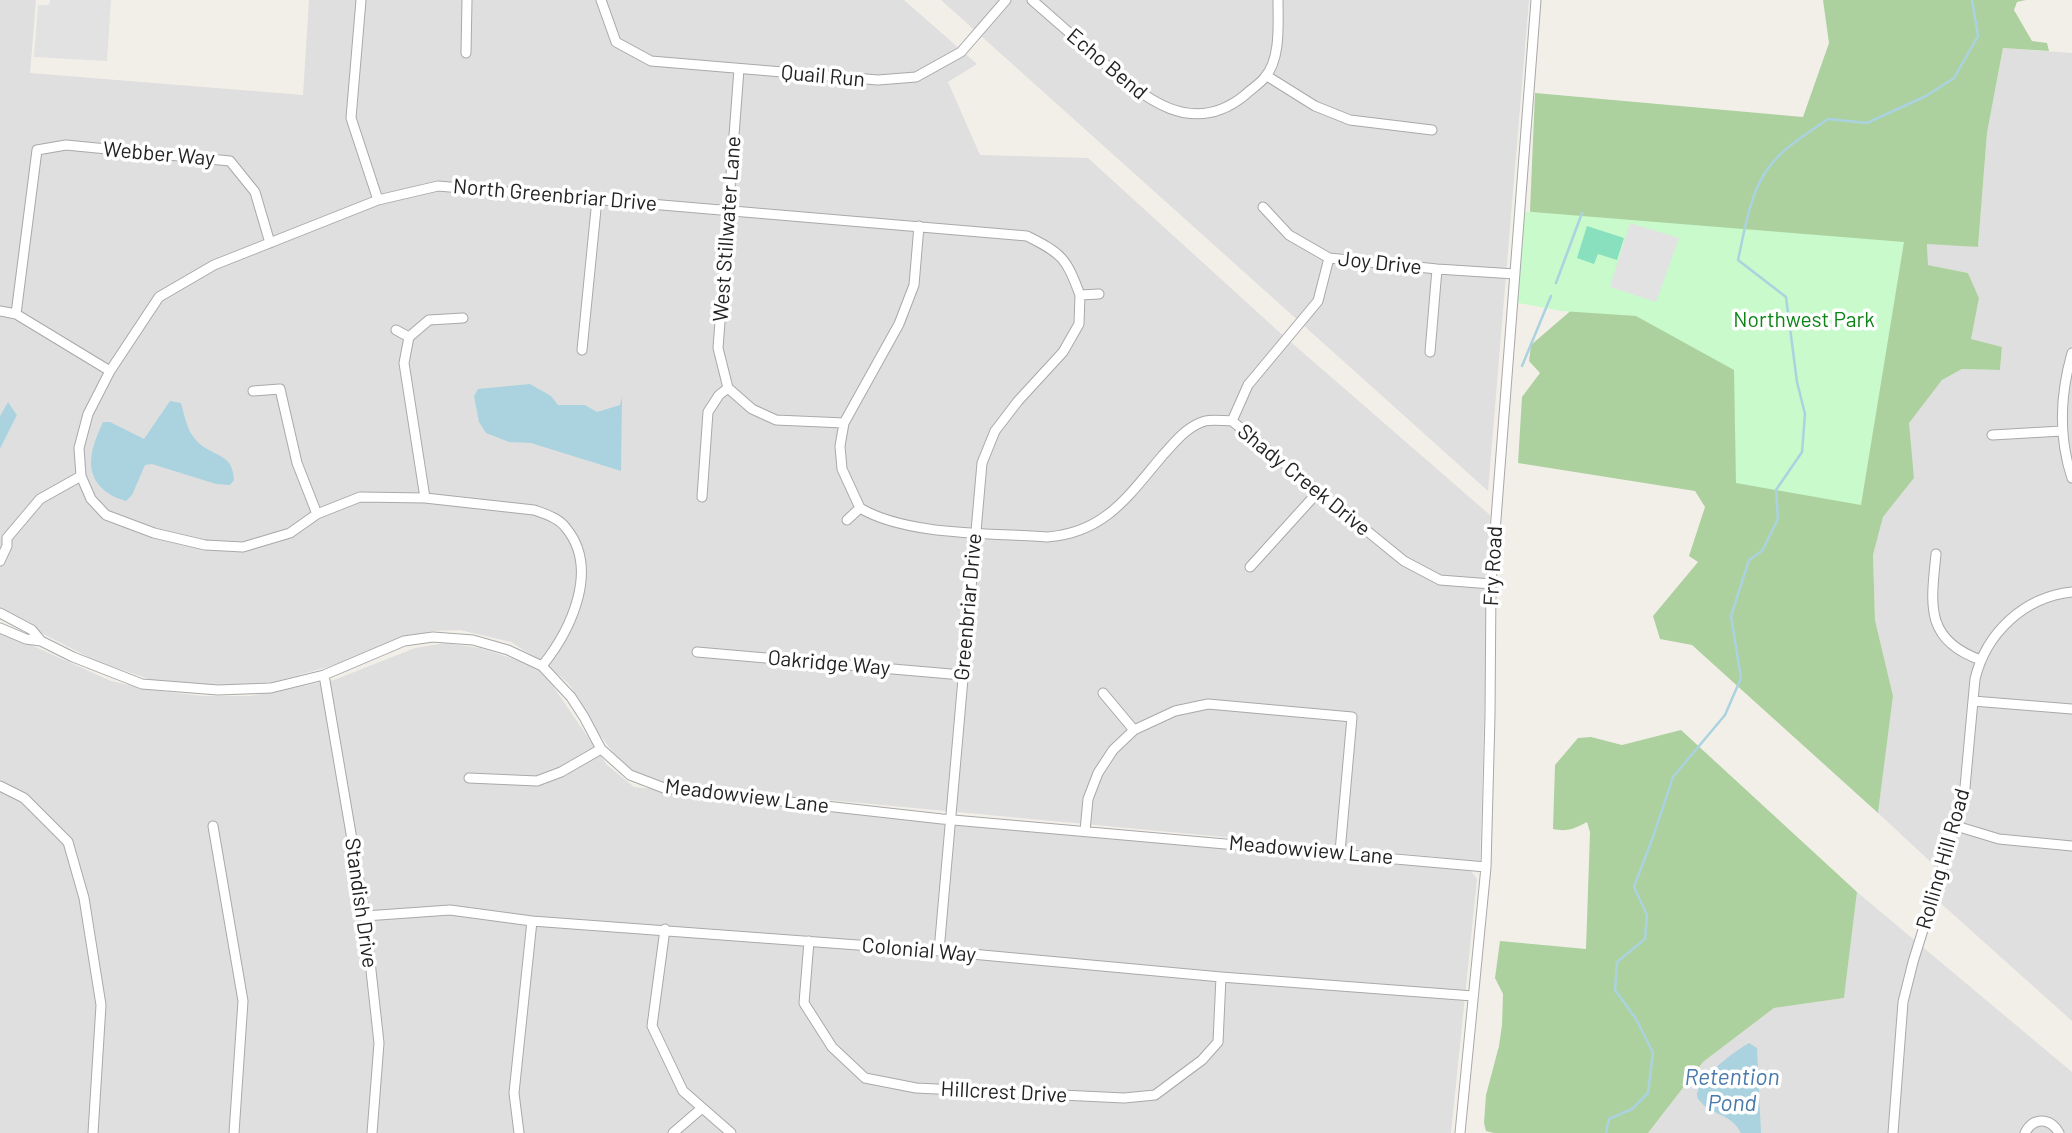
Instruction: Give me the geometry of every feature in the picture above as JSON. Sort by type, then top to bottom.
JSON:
[{"type":"street","points":[[361,0],[351,118],[378,200]]},
{"type":"street","points":[[466,53],[467,0]]},
{"type":"street","name":"Quail Run","points":[[601,0],[616,42],[651,61],[878,80],[916,77],[961,52],[1006,0]]},
{"type":"street","name":"Echo Bend","points":[[1032,0],[1131,87],[1157,105],[1182,113],[1214,111],[1239,100],[1267,76],[1279,42],[1278,0]]},
{"type":"street","name":"Fry Road","points":[[1460,1133],[1486,867],[1491,584],[1536,0]]},
{"type":"street","name":"West Stillwater Lane","points":[[728,388],[719,348],[739,69]]},
{"type":"street","points":[[1267,76],[1315,106],[1350,120],[1432,130]]},
{"type":"street","name":"Webber Way","points":[[16,314],[37,150],[66,145],[230,161],[256,192],[270,243]]},
{"type":"street","name":"North Greenbriar Drive","points":[[81,476],[79,448],[88,414],[110,371],[159,297],[214,265],[378,200],[438,186],[1027,236],[1055,250],[1070,269],[1080,295]]},
{"type":"street","points":[[582,350],[597,199]]},
{"type":"street","name":"Joy Drive","points":[[1263,207],[1289,235],[1329,258],[1515,274]]},
{"type":"street","points":[[847,520],[860,508],[842,469],[840,446],[844,423],[899,324],[914,285],[919,226]]},
{"type":"street","points":[[1232,421],[1248,385],[1318,301],[1329,258]]},
{"type":"street","points":[[1430,352],[1437,269]]},
{"type":"street","points":[[1080,295],[1099,294]]},
{"type":"street","name":"Greenbriar Drive","points":[[939,951],[982,463],[995,431],[1018,401],[1063,352],[1079,324],[1080,295]]},
{"type":"street","points":[[0,311],[16,314],[110,371]]},
{"type":"street","points":[[425,498],[404,363],[409,337],[429,320],[463,318]]},
{"type":"street","points":[[396,330],[409,337]]},
{"type":"street","points":[[2072,353],[2063,390],[2062,431],[2072,478]]},
{"type":"street","points":[[702,497],[708,412],[719,395],[728,388],[752,410],[776,420],[844,423]]},
{"type":"street","points":[[253,391],[280,389],[297,463],[317,514]]},
{"type":"street","name":"Shady Creek Drive","points":[[860,508],[876,517],[906,526],[1047,537],[1065,535],[1091,526],[1115,511],[1183,432],[1206,420],[1232,421],[1404,562],[1440,580],[1491,584]]},
{"type":"street","points":[[1992,435],[2062,431]]},
{"type":"street","points":[[0,561],[7,546],[3,538],[40,499],[81,476],[91,499],[106,515],[154,533],[205,545],[243,547],[290,533],[317,514],[360,497],[425,498],[534,510],[550,516],[566,527],[580,552],[582,569],[580,588],[567,627],[542,666]]},
{"type":"street","points":[[1250,567],[1317,493]]},
{"type":"street","points":[[1936,554],[1932,595],[1935,622],[1950,644],[1968,656],[1981,660]]},
{"type":"street","name":"Rolling Hill Road","points":[[1893,1133],[1906,989],[1966,789],[1975,679],[1981,660],[2007,622],[2042,600],[2072,592]]},
{"type":"street","name":"Meadowview Lane","points":[[0,613],[32,630],[41,641]]},
{"type":"street","name":"Meadowview Lane","points":[[0,628],[26,639],[41,641],[73,657],[142,684],[218,690],[271,688],[324,676],[404,641],[433,637],[473,640],[508,650],[542,666],[584,717],[601,749],[630,775],[664,788],[950,819],[1486,867]]},
{"type":"street","name":"Oakridge Way","points":[[697,652],[962,675]]},
{"type":"street","name":"Standish Drive","points":[[324,676],[365,916],[379,1043],[372,1133]]},
{"type":"street","points":[[1103,693],[1134,730]]},
{"type":"street","points":[[1973,701],[2072,709]]},
{"type":"street","points":[[1085,831],[1088,799],[1098,773],[1113,750],[1134,730],[1175,711],[1208,704],[1352,717],[1340,852]]},
{"type":"street","points":[[469,778],[537,780],[561,772],[601,749]]},
{"type":"street","points":[[0,786],[24,798],[68,842],[84,898],[101,1005],[93,1133]]},
{"type":"street","points":[[213,826],[243,1002],[234,1133]]},
{"type":"street","points":[[1956,826],[1999,839],[2072,846]]},
{"type":"street","name":"Colonial Way","points":[[365,916],[450,910],[532,921],[665,929],[1473,996]]},
{"type":"street","points":[[519,1133],[514,1093],[532,921]]},
{"type":"street","points":[[665,929],[652,1026],[684,1091],[731,1133]]},
{"type":"street","name":"Hillcrest Drive","points":[[809,941],[804,1003],[832,1047],[865,1078],[916,1088],[1124,1098],[1155,1095],[1181,1078],[1218,1042],[1221,977]]},
{"type":"street","points":[[673,1133],[702,1108]]},
{"type":"street","points":[[2025,1133],[2033,1123],[2043,1121],[2053,1125],[2059,1133]]},
{"type":"shaded area","points":[[0,0],[36,0],[30,73],[303,95],[309,0],[904,0],[977,64],[948,82],[980,155],[1088,158],[1277,330],[1490,515],[1480,861],[679,786],[641,776],[619,761],[592,724],[569,684],[548,666],[511,642],[460,630],[432,631],[348,661],[271,683],[209,685],[152,680],[96,661],[0,612],[0,449],[17,415],[8,402],[0,416]]},
{"type":"shaded area","points":[[50,0],[111,0],[107,61],[34,57],[38,5],[49,5]]},
{"type":"shaded area","points":[[941,0],[1529,0],[1488,491]]},
{"type":"shaded area","points":[[2003,48],[2072,53],[2072,1021],[1927,891],[1934,865],[1878,813],[1893,696],[1875,620],[1873,555],[1883,517],[1914,478],[1908,423],[1942,380],[1962,369],[2000,370],[2002,347],[1970,340],[1979,298],[1968,273],[1928,265],[1927,243],[1978,247],[1987,133]]},
{"type":"shaded area","points":[[1630,223],[1679,238],[1656,302],[1610,287]]},
{"type":"shaded area","points":[[0,631],[111,681],[151,690],[203,696],[250,696],[334,680],[415,648],[445,643],[480,648],[517,660],[544,673],[607,765],[634,787],[1471,871],[1477,879],[1451,1133],[0,1133]]},
{"type":"shaded area","points":[[1857,892],[2072,1072],[2072,1133],[1648,1133],[1703,1062],[1774,1008],[1844,998]]},
{"type":"green space","points":[[1823,0],[2026,0],[2017,2],[2014,10],[2032,41],[2047,43],[2049,51],[2003,48],[1987,133],[1978,247],[1927,244],[1928,265],[1968,273],[1979,298],[1971,339],[2002,347],[2000,370],[1962,369],[1942,380],[1909,423],[1914,478],[1883,517],[1873,555],[1875,620],[1893,696],[1878,813],[1692,645],[1660,639],[1653,616],[1698,562],[1689,556],[1705,507],[1695,491],[1518,463],[1522,397],[1540,373],[1529,361],[1531,345],[1582,301],[1541,225],[1530,211],[1535,93],[1803,117],[1829,43]]},
{"type":"green space","name":"Northwest Park","points":[[1520,211],[1904,242],[1861,505],[1736,483],[1734,370],[1636,316],[1562,311],[1513,302]]},
{"type":"green space","points":[[1587,226],[1624,238],[1617,260],[1598,254],[1594,264],[1577,258]]},
{"type":"green space","points":[[1681,730],[1857,892],[1844,998],[1774,1008],[1703,1062],[1648,1133],[1486,1131],[1486,1095],[1502,1025],[1503,994],[1495,978],[1500,941],[1586,949],[1590,832],[1587,822],[1570,829],[1553,829],[1555,765],[1578,738],[1591,737],[1622,745]]},
{"type":"water","points":[[530,384],[551,396],[558,405],[585,405],[597,412],[620,405],[622,397],[621,471],[531,443],[509,442],[486,433],[479,422],[474,396],[478,389]]},
{"type":"water","points":[[170,401],[181,403],[192,435],[201,445],[230,464],[234,480],[230,485],[216,484],[152,464],[145,465],[132,495],[126,501],[105,491],[93,476],[91,467],[95,440],[103,422],[110,422],[144,439]]},
{"type":"water","points":[[8,402],[17,415],[0,449],[0,416]]},
{"type":"water","name":"Retention Pond","points":[[1749,1043],[1757,1048],[1761,1133],[1741,1133],[1732,1122],[1704,1105],[1697,1093],[1715,1068]]},
{"type":"waterway","points":[[1606,1133],[1609,1119],[1632,1109],[1648,1093],[1653,1053],[1636,1019],[1615,990],[1617,962],[1645,939],[1647,915],[1634,887],[1673,777],[1725,715],[1741,678],[1731,616],[1749,560],[1762,551],[1778,519],[1776,490],[1802,452],[1805,414],[1797,382],[1786,297],[1738,260],[1751,206],[1758,185],[1776,159],[1792,144],[1828,119],[1867,123],[1926,96],[1954,78],[1978,36],[1972,0]]},
{"type":"waterway","points":[[1556,283],[1582,213]]},
{"type":"waterway","points":[[1522,366],[1551,296]]}]
